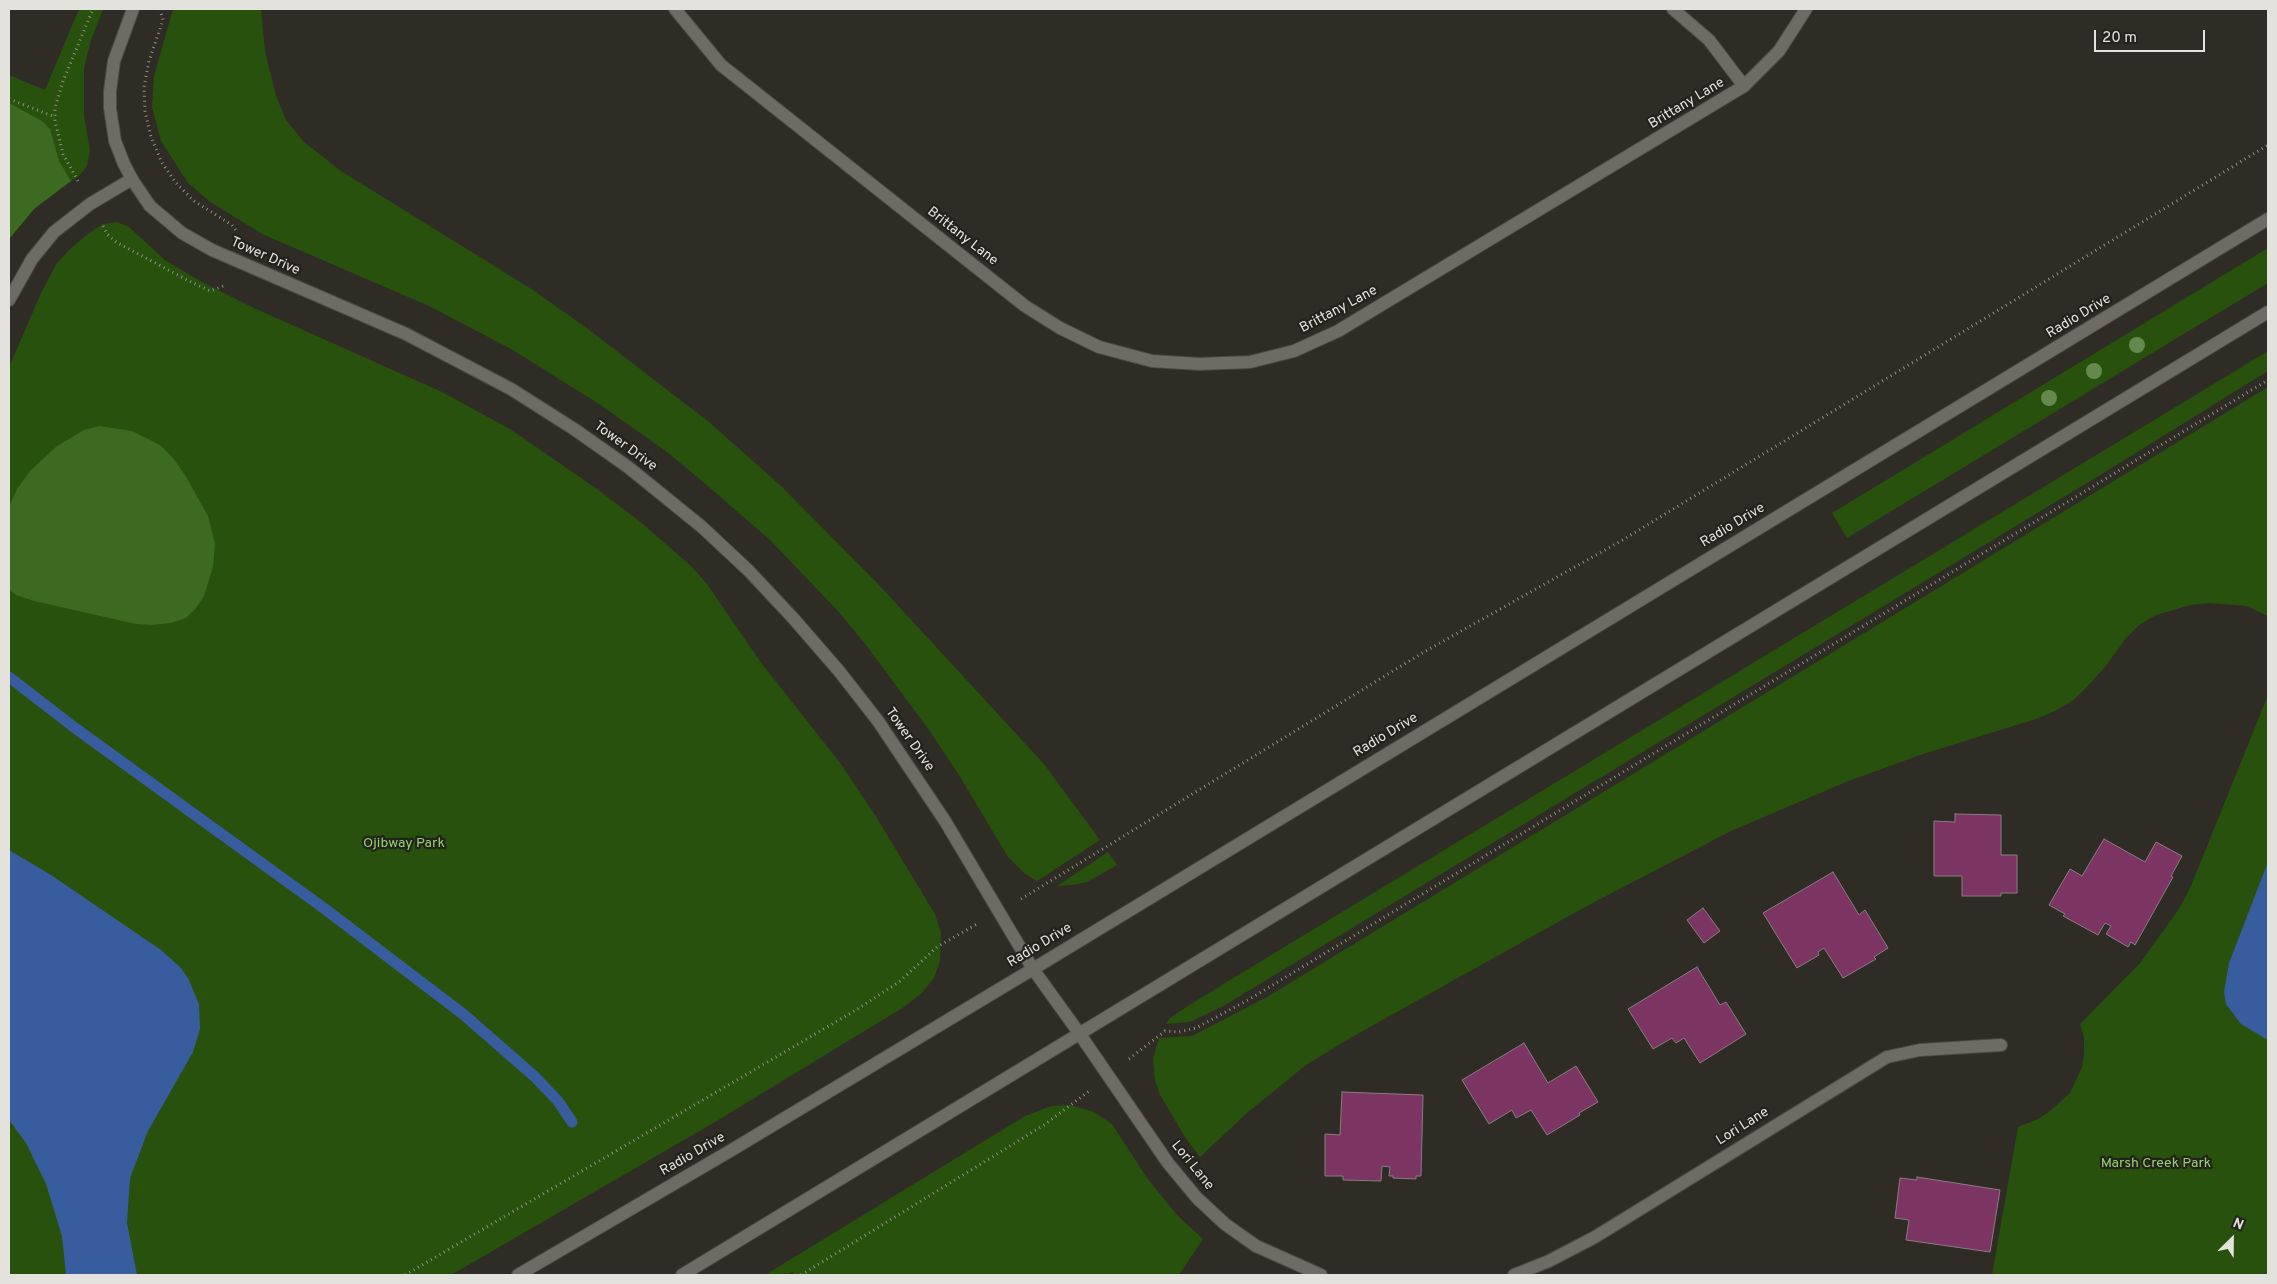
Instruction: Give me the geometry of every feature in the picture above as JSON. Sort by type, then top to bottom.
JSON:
[{"type":"street","name":"Tower Drive","points":[[133,9],[118,49],[110,91],[112,122],[116,141],[132,179],[150,206],[199,243],[406,334],[479,371],[574,429],[628,467],[696,522],[787,610],[839,671],[878,721],[940,813],[1033,968],[1079,1033]]},
{"type":"street","name":"Brittany Lane","points":[[675,9],[721,64],[1025,306],[1060,328],[1099,347],[1152,361],[1199,364],[1250,362],[1294,351],[1338,331],[1744,86],[1779,51],[1806,9]]},
{"type":"street","points":[[1673,9],[1709,40],[1744,86]]},
{"type":"street","points":[[9,300],[32,259],[54,232],[90,204],[132,179]]},
{"type":"street","name":"Radio Drive","points":[[518,1275],[730,1151],[2268,219]]},
{"type":"street","points":[[682,1275],[2268,312]]},
{"type":"street","name":"Lori Lane","points":[[1079,1033],[1168,1163],[1197,1198],[1225,1224],[1256,1246],[1321,1275]]},
{"type":"street","name":"Lori Lane","points":[[1514,1275],[1549,1261],[1595,1237],[1887,1058],[1920,1050],[2001,1045]]},
{"type":"path","points":[[75,174],[63,154],[55,117],[56,103],[93,9]]},
{"type":"path","points":[[160,9],[163,20],[149,62],[144,87],[145,111],[151,137],[162,163],[176,183],[194,201],[232,225]]},
{"type":"path","points":[[9,99],[55,117]]},
{"type":"path","points":[[1050,881],[1424,652],[1620,541],[2268,146]]},
{"type":"path","points":[[105,230],[112,239],[127,248],[210,291]]},
{"type":"path","points":[[1165,1031],[1179,1032],[1196,1028],[1248,1000],[2268,380]]},
{"type":"path","points":[[406,1275],[856,1010],[899,982],[937,947]]},
{"type":"path","points":[[801,1275],[1067,1109]]},
{"type":"green space","points":[[79,9],[103,9],[90,43],[84,69],[84,116],[90,150],[87,166],[79,176],[58,189],[34,209],[9,239],[9,75],[45,90]]},
{"type":"green space","points":[[173,9],[261,9],[265,51],[276,96],[286,120],[304,142],[341,171],[533,290],[588,329],[709,422],[781,486],[880,586],[1044,764],[1100,840],[1037,881],[1025,874],[1008,857],[959,775],[929,730],[866,645],[838,611],[770,540],[667,452],[599,404],[511,349],[429,306],[262,234],[209,201],[188,183],[161,141],[152,107],[154,76]]},
{"type":"green space","points":[[9,103],[42,121],[50,129],[59,161],[71,181],[34,209],[9,239]]},
{"type":"green space","name":"Ojibway Park","points":[[117,222],[129,227],[165,260],[200,281],[254,308],[442,392],[510,429],[597,489],[643,524],[691,566],[707,584],[762,664],[841,764],[875,815],[935,914],[941,933],[940,961],[934,978],[922,993],[904,1007],[715,1122],[451,1275],[9,1275],[9,367],[42,291],[57,263],[89,233],[103,224]]},
{"type":"green space","points":[[2268,248],[2268,283],[1847,538],[1832,513]]},
{"type":"green space","points":[[2268,351],[2268,371],[2105,472],[1225,1005],[1190,1022],[1166,1024],[1170,1018],[1191,1004]]},
{"type":"green space","points":[[2268,387],[2268,616],[2246,606],[2209,603],[2191,605],[2156,615],[2139,625],[2126,638],[2105,667],[2083,691],[2072,701],[2057,710],[2039,718],[1920,755],[1846,782],[1731,831],[1585,907],[1352,1037],[1306,1065],[1247,1113],[1200,1157],[1185,1137],[1160,1095],[1155,1080],[1153,1058],[1159,1038],[1192,1036],[1267,997]]},
{"type":"green space","points":[[99,426],[132,431],[160,445],[173,458],[185,475],[208,516],[215,544],[213,567],[204,596],[186,618],[171,623],[136,624],[34,601],[16,595],[9,590],[9,507],[17,489],[30,471],[57,446],[84,430]]},
{"type":"green space","name":"Marsh Creek Park","points":[[2268,695],[2268,1275],[1992,1275],[2018,1127],[2038,1119],[2070,1093],[2082,1067],[2084,1054],[2084,1037],[2080,1024],[2140,963],[2179,909],[2191,886]]},
{"type":"green space","points":[[1108,852],[1117,865],[1087,882],[1057,886]]},
{"type":"green space","points":[[1070,1105],[1094,1112],[1112,1124],[1147,1178],[1177,1215],[1203,1239],[1179,1275],[795,1275],[792,1272],[787,1275],[765,1275],[1025,1116],[1051,1106]]},
{"type":"water","points":[[9,850],[51,875],[161,950],[181,968],[189,980],[199,1004],[200,1029],[193,1052],[148,1131],[130,1178],[127,1223],[137,1275],[66,1275],[62,1236],[46,1184],[26,1143],[9,1120]]},
{"type":"water","points":[[2268,862],[2268,1040],[2241,1024],[2226,1004],[2224,992],[2229,963]]},
{"type":"building","points":[[1955,814],[2001,815],[2001,855],[2017,855],[2017,893],[2001,893],[2001,896],[1962,896],[1962,876],[1934,876],[1934,821],[1955,822]]},
{"type":"building","points":[[2104,839],[2145,862],[2156,842],[2182,856],[2171,876],[2173,877],[2135,945],[2131,942],[2128,947],[2106,934],[2111,926],[2105,923],[2098,935],[2063,916],[2065,914],[2049,905],[2070,869],[2082,876]]},
{"type":"building","points":[[1833,872],[1859,915],[1865,910],[1888,948],[1874,957],[1876,959],[1843,978],[1824,948],[1818,952],[1819,955],[1797,968],[1763,913]]},
{"type":"building","points":[[1703,908],[1720,931],[1704,943],[1687,920]]},
{"type":"building","points":[[1697,967],[1720,1005],[1726,1002],[1746,1034],[1700,1063],[1684,1038],[1676,1043],[1672,1038],[1653,1049],[1628,1009]]},
{"type":"building","points":[[1524,1043],[1548,1083],[1576,1066],[1598,1102],[1547,1135],[1531,1110],[1516,1118],[1512,1110],[1489,1124],[1462,1080]]},
{"type":"building","points":[[1342,1092],[1423,1095],[1421,1176],[1416,1176],[1416,1179],[1393,1178],[1393,1176],[1389,1176],[1390,1167],[1382,1166],[1381,1181],[1343,1180],[1343,1176],[1325,1176],[1325,1134],[1340,1135]]},
{"type":"building","points":[[1917,1177],[2000,1190],[1990,1252],[1906,1240],[1909,1220],[1895,1218],[1900,1178],[1917,1180]]},
{"type":"waterway","points":[[9,677],[75,728],[325,909],[463,1014],[534,1076],[558,1101],[572,1122]]}]
